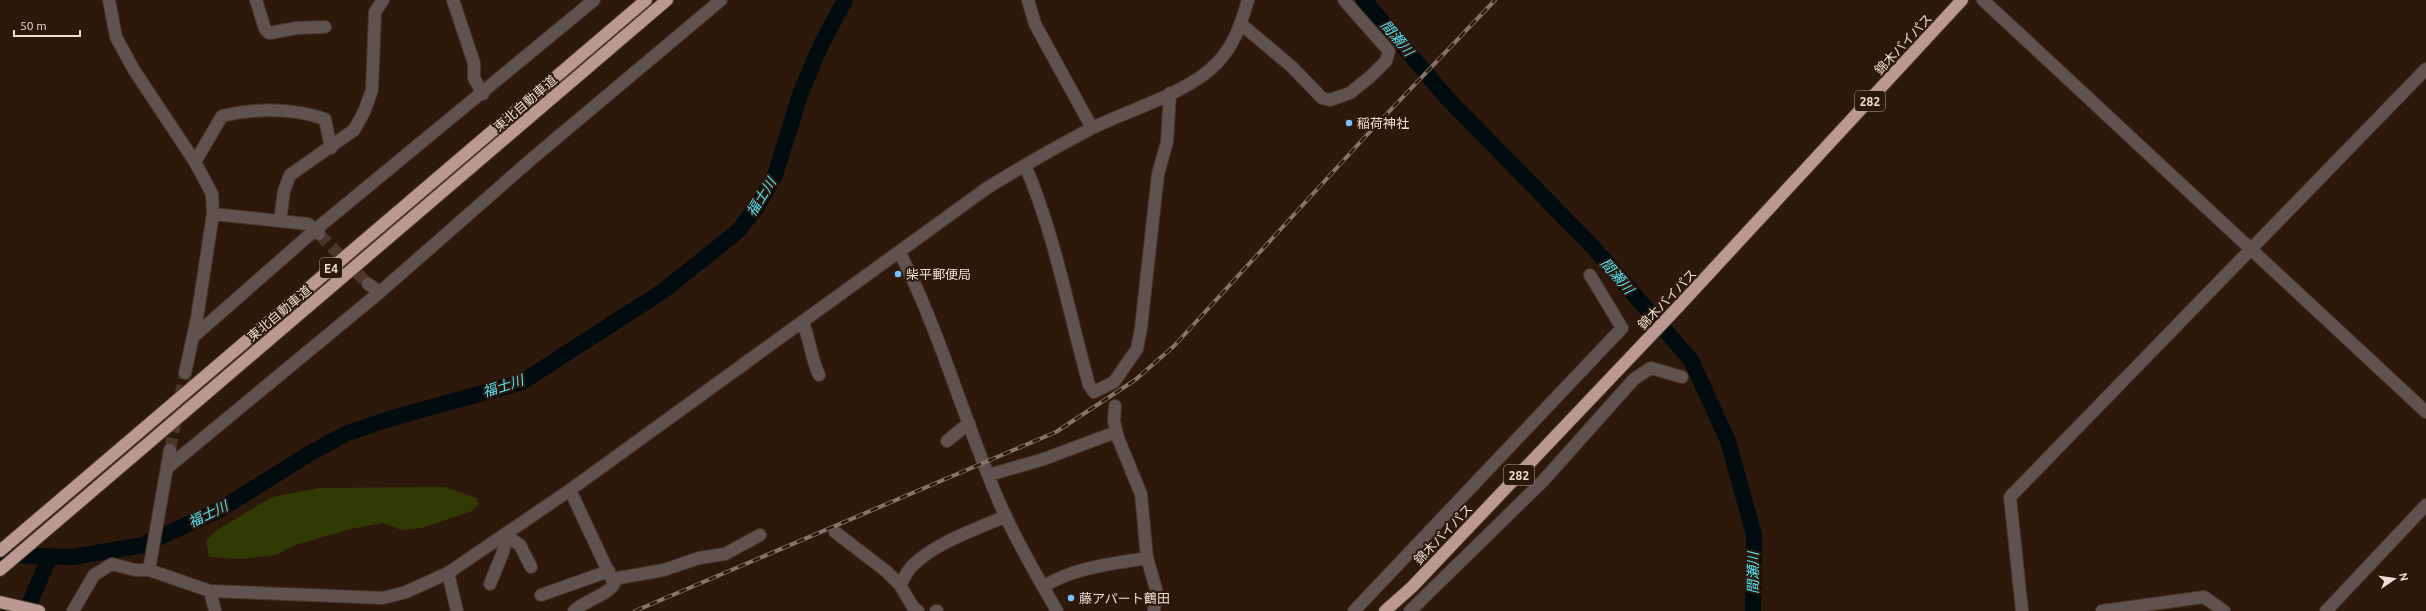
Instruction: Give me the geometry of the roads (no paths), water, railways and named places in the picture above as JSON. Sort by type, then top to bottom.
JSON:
[{"type":"highway","name":"東北自動車道","points":[[0,551],[646,0]]},
{"type":"highway","name":"東北自動車道","points":[[0,570],[667,0]]},
{"type":"highway","name":"錦木バイパス","points":[[1385,611],[1412,587],[1675,311],[1962,0]]},
{"type":"highway","points":[[0,602],[39,611]]},
{"type":"street","points":[[109,0],[116,37],[134,70],[195,162],[212,194],[213,214],[186,373]]},
{"type":"street","points":[[256,0],[265,29],[269,33],[297,28],[325,27]]},
{"type":"street","points":[[280,221],[284,191],[290,175],[296,169],[331,148],[354,130],[372,90],[375,12],[383,0]]},
{"type":"street","points":[[453,0],[474,63],[474,78],[483,94]]},
{"type":"street","points":[[193,337],[594,0]]},
{"type":"street","points":[[167,468],[380,292],[534,157],[721,0]]},
{"type":"street","points":[[1028,0],[1035,24],[1092,128]]},
{"type":"street","points":[[72,611],[94,575],[112,564],[136,570],[149,570],[210,591],[383,598],[406,592],[448,573],[570,490],[900,253],[987,188],[1092,128],[1192,82],[1217,64],[1230,47],[1248,0]]},
{"type":"street","points":[[1240,24],[1292,67],[1322,98],[1330,100],[1350,93],[1366,80],[1386,61],[1389,51],[1344,0]]},
{"type":"street","points":[[1983,0],[2426,412]]},
{"type":"street","points":[[2022,611],[2010,497],[2426,69]]},
{"type":"street","points":[[1025,165],[1039,199],[1056,251],[1075,334],[1089,385],[1094,392],[1114,382],[1137,349],[1141,328],[1158,174],[1167,142],[1170,93]]},
{"type":"street","points":[[195,162],[222,116],[237,113],[267,110],[307,113],[325,120],[331,148]]},
{"type":"street","points":[[213,214],[308,224],[317,232]]},
{"type":"street","points":[[900,253],[921,295],[1006,516],[1057,611]]},
{"type":"street","points":[[1354,611],[1622,328],[1590,275]]},
{"type":"street","points":[[368,284],[380,292]]},
{"type":"street","points":[[803,323],[809,339],[813,363],[819,374]]},
{"type":"street","points":[[1410,611],[1543,481],[1634,379],[1651,368],[1682,377]]},
{"type":"street","points":[[1115,406],[1114,421],[1116,432],[1141,494],[1148,558],[1156,589],[1154,611]]},
{"type":"street","points":[[947,441],[969,423]]},
{"type":"street","points":[[989,475],[1044,459],[1116,432]]},
{"type":"street","points":[[149,570],[153,553],[154,531],[170,450]]},
{"type":"street","points":[[570,490],[614,584],[611,590],[582,602],[574,611]]},
{"type":"street","points":[[2326,611],[2426,505]]},
{"type":"street","points":[[900,585],[911,567],[928,554],[1006,516]]},
{"type":"street","points":[[835,532],[886,571],[900,585],[913,607],[918,611]]},
{"type":"street","points":[[508,533],[511,539],[520,545],[531,567]]},
{"type":"street","points":[[490,584],[503,552],[508,533]]},
{"type":"street","points":[[541,595],[611,575],[664,570],[700,558],[725,554],[760,535]]},
{"type":"street","points":[[1043,587],[1056,579],[1083,569],[1148,558]]},
{"type":"street","points":[[448,573],[457,611]]},
{"type":"street","points":[[210,591],[215,611]]},
{"type":"street","points":[[2102,611],[2204,597],[2224,611]]},
{"type":"waterway","name":"福士川","points":[[0,555],[73,557],[143,545],[219,510],[309,454],[345,434],[389,419],[522,382],[663,291],[737,232],[757,207],[775,175],[801,92],[821,45],[845,0]]},
{"type":"waterway","name":"間瀬川","points":[[1364,0],[1447,98],[1592,246],[1691,360],[1728,441],[1754,535],[1753,611]]},
{"type":"waterway","points":[[31,600],[50,556]]},
{"type":"tunnel","points":[[319,234],[368,284]]},
{"type":"tunnel","points":[[170,450],[185,373]]},
{"type":"railway","points":[[635,611],[1056,432],[1135,380],[1174,346],[1364,138],[1495,0]]},
{"type":"place","name":"稲荷神社","points":[[1349,123]]},
{"type":"place","name":"柴平郵便局","points":[[898,274]]},
{"type":"place","name":"藤アパート鶴田","points":[[1071,598]]}]
